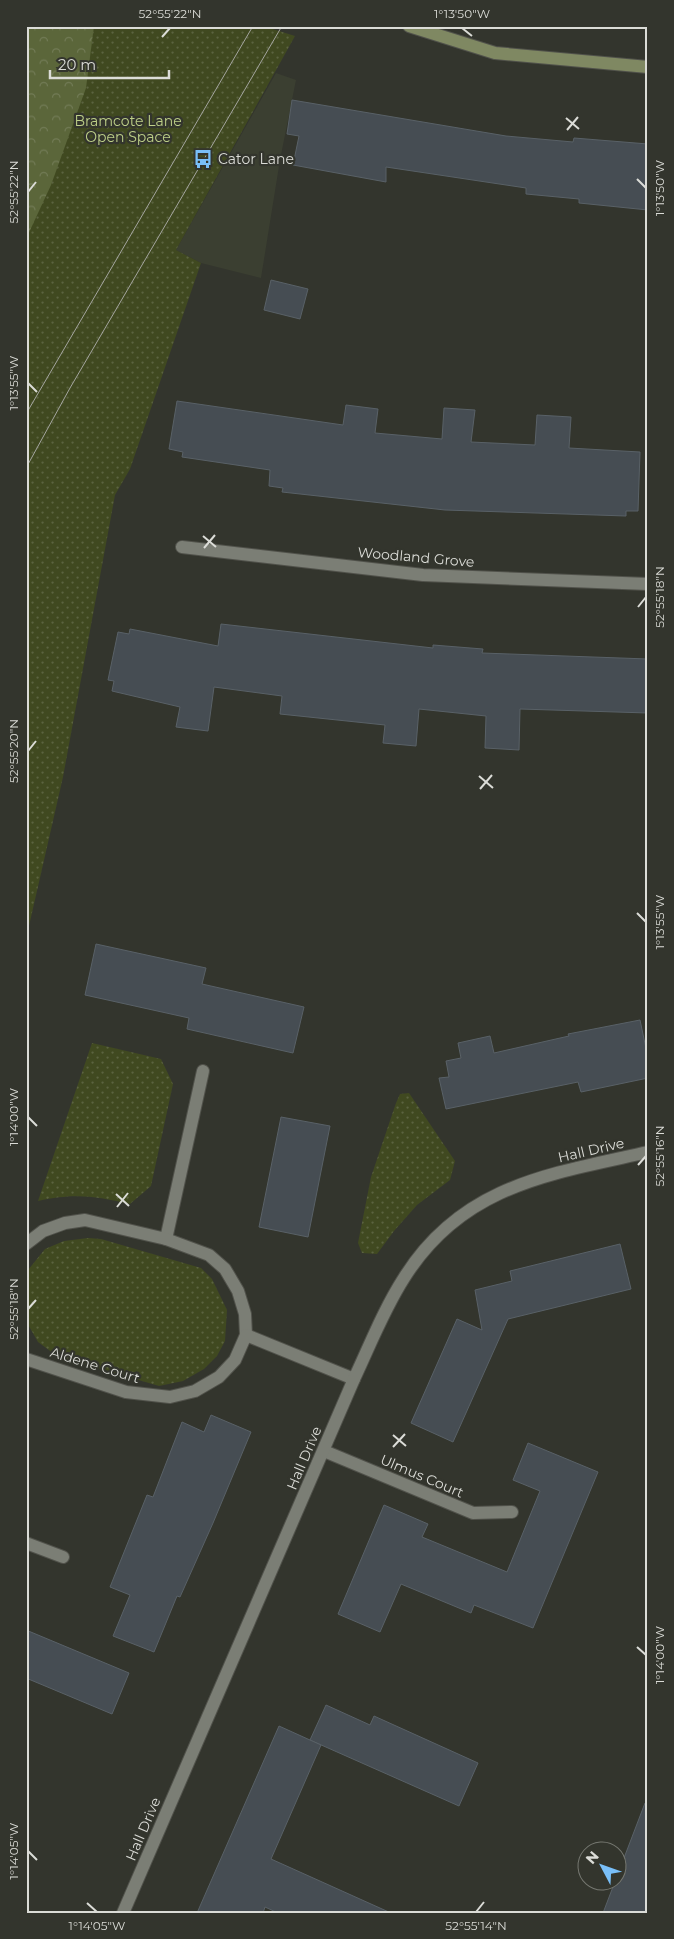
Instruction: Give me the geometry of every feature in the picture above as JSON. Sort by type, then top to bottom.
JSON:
[{"type":"street","points":[[409,26],[494,52],[648,67]]},
{"type":"street","name":"Woodland Grove","points":[[182,547],[423,575],[648,584]]},
{"type":"street","points":[[166,1240],[203,1071]]},
{"type":"street","name":"Hall Drive","points":[[123,1913],[354,1379],[387,1307],[405,1276],[434,1238],[454,1220],[485,1199],[521,1183],[648,1152]]},
{"type":"street","name":"Aldene Court","points":[[26,1244],[43,1231],[65,1223],[85,1220],[166,1240],[209,1255],[225,1269],[238,1291],[245,1314],[246,1335],[235,1360],[219,1377],[195,1391],[170,1397],[126,1392],[26,1359]]},
{"type":"street","points":[[246,1335],[354,1379]]},
{"type":"street","name":"Ulmus Court","points":[[324,1451],[473,1513],[512,1512]]},
{"type":"street","points":[[26,1542],[63,1557]]},
{"type":"shaded area","points":[[276,73],[296,80],[280,160],[261,278],[201,263],[176,250]]},
{"type":"green space","name":"Bramcote Lane Open Space","points":[[26,26],[263,26],[295,36],[176,250],[201,263],[130,469],[115,495],[63,777],[26,939]]},
{"type":"green space","points":[[26,26],[94,26],[86,88],[51,185],[26,239]]},
{"type":"green space","points":[[92,1043],[161,1059],[173,1084],[151,1186],[130,1204],[84,1196],[38,1201]]},
{"type":"green space","points":[[409,1093],[455,1161],[450,1180],[417,1205],[377,1254],[362,1253],[358,1243],[371,1177],[400,1094]]},
{"type":"green space","points":[[88,1238],[101,1239],[201,1268],[212,1279],[227,1310],[225,1341],[217,1356],[204,1369],[183,1381],[159,1386],[57,1356],[38,1342],[26,1321],[28,1270],[45,1249],[64,1241]]},
{"type":"building","points":[[292,100],[506,136],[573,142],[574,138],[648,144],[648,210],[579,203],[579,199],[526,194],[526,188],[386,167],[386,182],[293,165],[299,136],[287,134]]},
{"type":"building","points":[[271,280],[308,289],[300,319],[264,310]]},
{"type":"building","points":[[177,401],[343,425],[346,405],[378,409],[375,433],[442,439],[444,408],[475,410],[471,442],[535,445],[537,415],[571,417],[569,448],[640,452],[638,511],[626,511],[626,516],[445,510],[282,492],[283,488],[269,486],[270,470],[182,457],[183,452],[169,449]]},
{"type":"building","points":[[221,624],[433,648],[433,645],[483,649],[482,653],[648,659],[648,713],[520,709],[519,750],[485,748],[486,716],[419,709],[416,746],[383,743],[385,725],[280,714],[282,696],[214,687],[208,731],[176,727],[180,707],[112,691],[114,681],[108,680],[118,632],[129,634],[130,629],[218,646]]},
{"type":"building","points":[[96,944],[206,968],[202,984],[304,1007],[293,1053],[187,1029],[189,1018],[85,995]]},
{"type":"building","points":[[640,1020],[648,1058],[648,1078],[581,1092],[578,1082],[446,1109],[439,1078],[449,1077],[446,1061],[461,1058],[458,1043],[490,1036],[494,1053],[569,1036],[568,1034]]},
{"type":"building","points":[[281,1117],[330,1126],[308,1237],[259,1227]]},
{"type":"building","points":[[620,1244],[631,1289],[508,1319],[453,1442],[411,1423],[457,1319],[482,1330],[475,1290],[512,1281],[510,1271]]},
{"type":"building","points":[[211,1415],[251,1432],[213,1523],[180,1597],[177,1596],[154,1652],[113,1636],[130,1595],[110,1587],[147,1495],[153,1497],[182,1422],[204,1432]]},
{"type":"building","points":[[528,1443],[598,1472],[533,1628],[474,1605],[471,1613],[401,1584],[380,1632],[338,1614],[384,1505],[428,1524],[422,1537],[507,1572],[540,1491],[513,1480]]},
{"type":"building","points":[[26,1630],[129,1673],[112,1714],[26,1678]]},
{"type":"building","points":[[326,1705],[370,1725],[374,1716],[478,1763],[459,1806],[310,1740]]},
{"type":"building","points":[[279,1726],[321,1745],[271,1859],[391,1913],[278,1913],[265,1907],[263,1913],[197,1913]]},
{"type":"building","points":[[645,1803],[648,1803],[648,1913],[603,1913],[611,1892],[626,1892],[626,1853]]},
{"type":"tram line","points":[[26,414],[253,26]]},
{"type":"tram line","points":[[26,468],[70,388],[282,26]]},
{"type":"place","name":"Cator Lane","points":[[203,159]]}]
